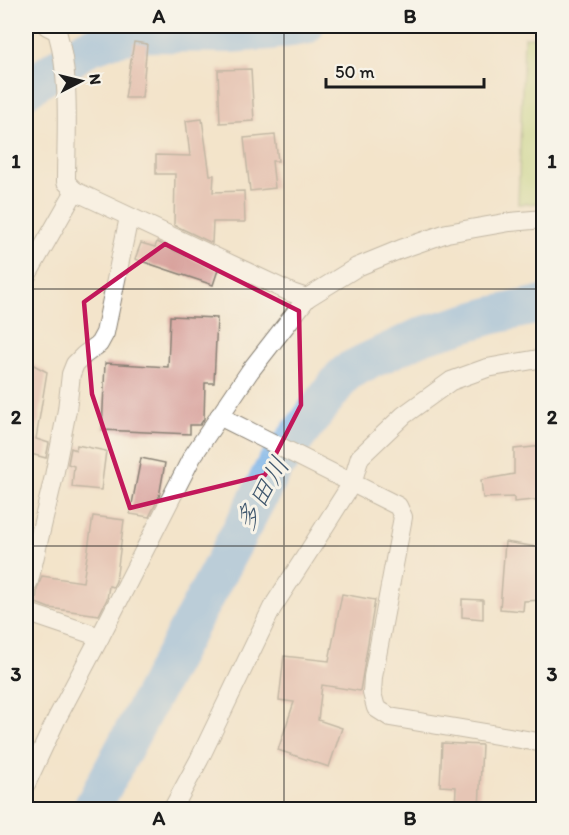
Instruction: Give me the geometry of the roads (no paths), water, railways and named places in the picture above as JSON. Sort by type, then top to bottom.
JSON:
[{"type":"street","points":[[58,31],[66,86],[66,182],[75,191],[129,217],[282,289],[307,298]]},
{"type":"street","points":[[26,277],[75,191]]},
{"type":"street","points":[[26,586],[54,476],[67,410],[71,374],[75,364],[99,344],[105,333],[129,217]]},
{"type":"street","points":[[26,784],[57,718],[192,457],[226,420],[249,371],[307,298],[357,267],[447,233],[543,219]]},
{"type":"street","points":[[172,810],[200,760],[272,608],[309,551],[360,457],[404,415],[451,381],[488,368],[543,358]]},
{"type":"street","points":[[226,420],[398,506],[403,517],[373,677],[372,693],[376,708],[390,717],[543,742]]},
{"type":"street","points":[[26,609],[28,612],[100,638]]},
{"type":"waterway","points":[[26,89],[86,48],[113,38],[142,33],[229,34],[305,26]]},
{"type":"waterway","name":"多田川","points":[[91,810],[275,466],[342,377],[350,370],[424,335],[490,316],[544,304]]}]
